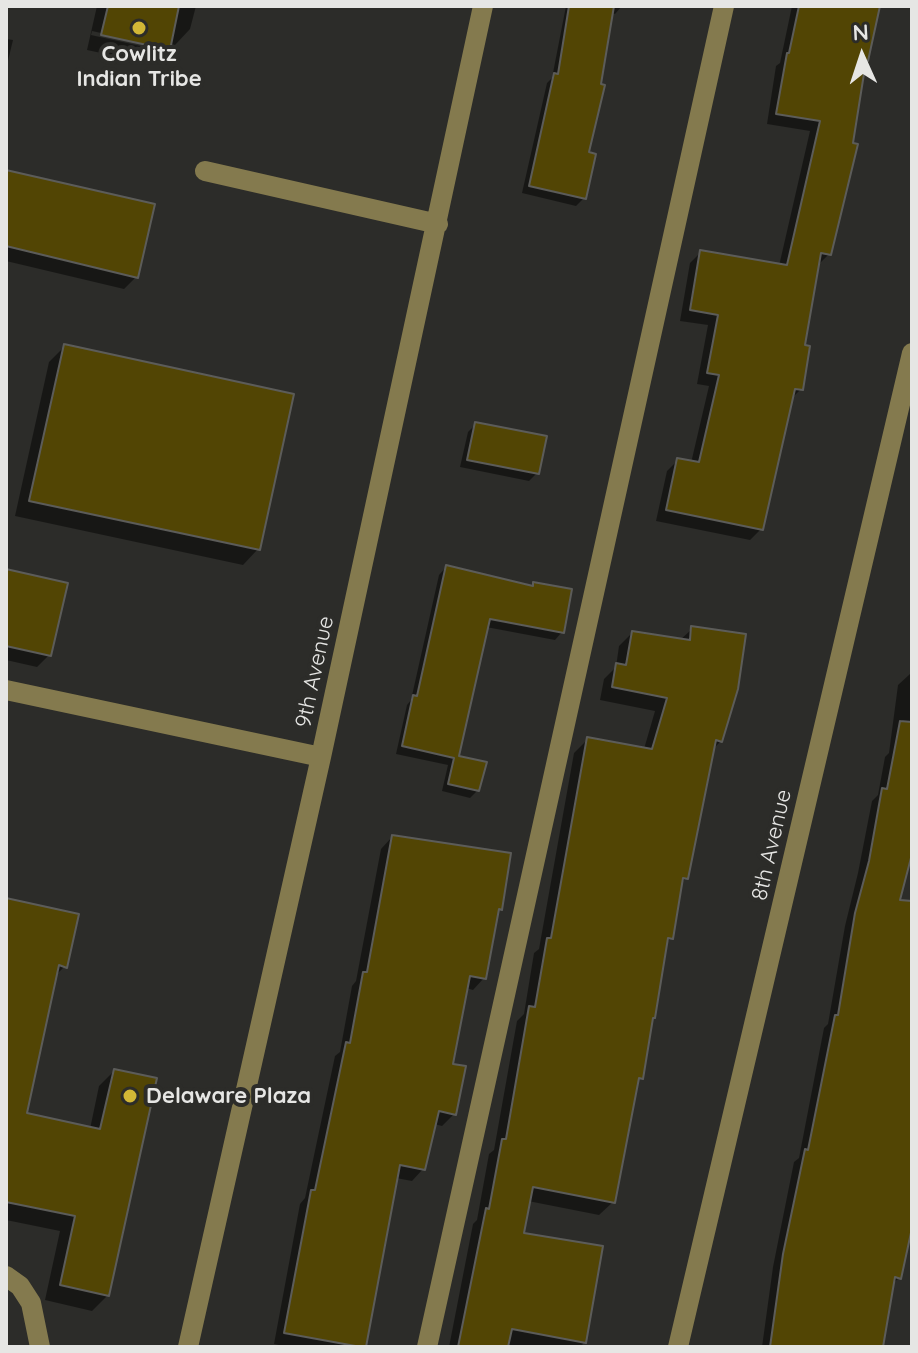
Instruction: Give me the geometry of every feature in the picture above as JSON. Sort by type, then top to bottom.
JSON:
[{"type":"street","name":"9th Avenue","points":[[188,1347],[321,757],[483,6]]},
{"type":"street","points":[[427,1347],[724,6]]},
{"type":"street","points":[[205,171],[438,224]]},
{"type":"street","name":"8th Avenue","points":[[678,1347],[912,353]]},
{"type":"street","points":[[6,690],[321,757]]},
{"type":"street","points":[[6,1276],[20,1286],[31,1303],[40,1347]]},
{"type":"building","name":"Cowlitz Indian Tribe","points":[[108,6],[179,6],[170,50],[101,35]]},
{"type":"building","points":[[569,6],[614,6],[601,84],[605,85],[589,152],[596,154],[586,199],[529,186],[554,73],[558,74]]},
{"type":"building","points":[[799,6],[880,6],[866,61],[853,143],[858,144],[831,255],[821,253],[805,345],[810,346],[803,390],[795,389],[763,530],[666,510],[677,458],[699,462],[719,375],[707,373],[718,315],[690,310],[700,250],[787,265],[820,121],[776,114]]},
{"type":"building","points":[[6,170],[155,204],[138,278],[6,246]]},
{"type":"building","points":[[64,344],[294,394],[260,550],[29,501]]},
{"type":"building","points":[[475,422],[547,436],[539,474],[467,460]]},
{"type":"building","points":[[446,565],[533,586],[533,582],[572,589],[564,633],[490,619],[459,756],[487,762],[479,791],[448,784],[454,758],[402,746],[413,695],[417,696]]},
{"type":"building","points":[[6,569],[68,583],[51,656],[6,646]]},
{"type":"building","points":[[691,626],[746,634],[738,689],[722,742],[716,740],[688,879],[683,878],[673,939],[668,938],[643,1079],[639,1078],[615,1203],[533,1187],[524,1233],[603,1246],[586,1343],[512,1329],[508,1347],[458,1347],[486,1208],[489,1209],[502,1139],[506,1139],[529,1006],[535,1007],[547,938],[551,938],[587,737],[652,749],[667,698],[612,687],[616,663],[626,665],[632,631],[690,640]]},
{"type":"building","points":[[900,721],[912,722],[912,854],[900,900],[912,901],[912,1228],[901,1279],[895,1277],[883,1347],[770,1347],[783,1254],[835,1015],[838,1015],[855,913],[869,861],[882,788],[887,789]]},
{"type":"building","points":[[392,835],[511,853],[486,979],[470,976],[453,1064],[466,1066],[456,1115],[439,1111],[425,1170],[400,1165],[366,1347],[361,1347],[284,1333],[311,1190],[315,1190],[346,1042],[350,1043],[363,972],[367,972]]},
{"type":"building","name":"Delaware Plaza","points":[[6,898],[79,914],[67,968],[59,965],[27,1113],[100,1129],[114,1069],[157,1078],[109,1296],[60,1285],[75,1216],[6,1202]]},
{"type":"place","name":"Cowlitz Indian Tribe","points":[[139,28]]},
{"type":"place","name":"Delaware Plaza","points":[[130,1096]]}]
